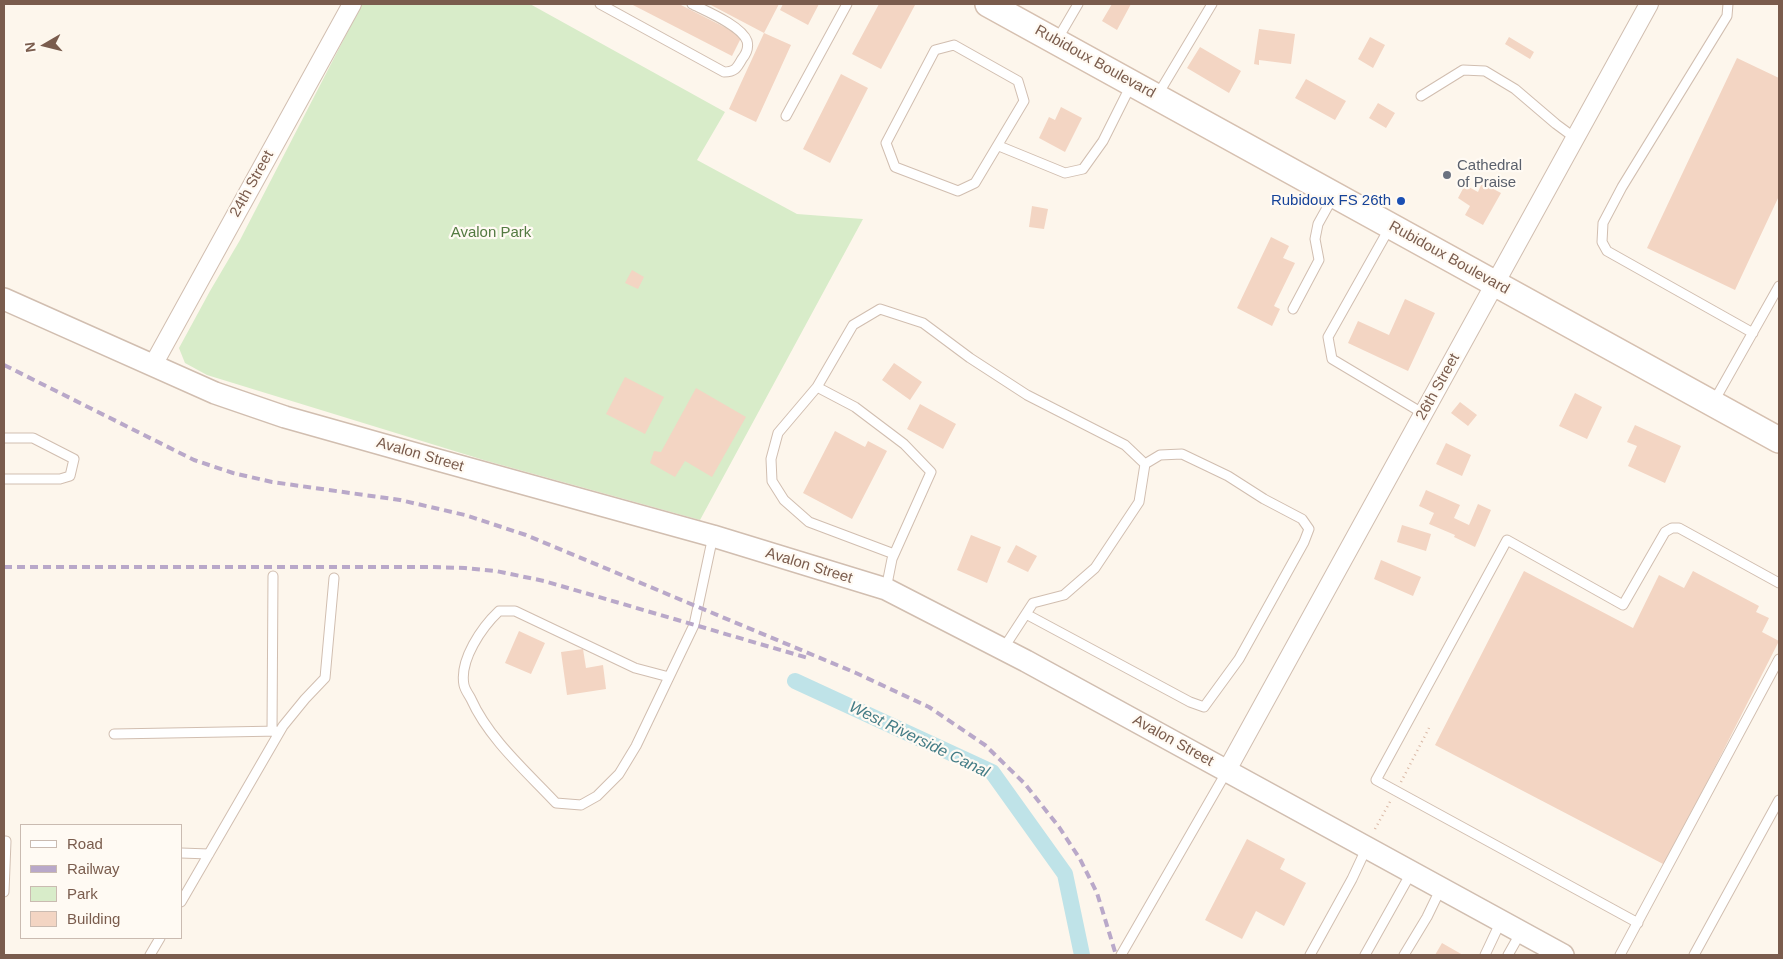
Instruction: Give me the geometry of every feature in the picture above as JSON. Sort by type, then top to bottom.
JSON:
[{"type":"main road","name":"Rubidoux Boulevard","points":[[988,4],[1779,440]]},
{"type":"street","name":"24th Street","points":[[153,365],[352,4]]},
{"type":"street","name":"26th Street","points":[[1227,770],[1649,4]]},
{"type":"street","name":"Avalon Street","points":[[4,299],[216,393],[284,416],[426,458],[713,536],[886,589],[1003,649],[1227,770],[1371,838],[1411,872],[1563,955]]},
{"type":"lane","points":[[600,4],[724,72],[737,69],[747,51],[748,42],[744,34],[692,4]]},
{"type":"lane","points":[[786,116],[847,4]]},
{"type":"lane","points":[[1056,41],[1078,4]]},
{"type":"lane","points":[[1156,96],[1212,4]]},
{"type":"lane","points":[[1728,4],[1727,16],[1622,187],[1604,223],[1602,242],[1608,252],[1753,333]]},
{"type":"lane","points":[[954,45],[1018,81],[1024,101],[999,146],[975,183],[958,191],[895,167],[886,143],[935,50],[954,45]]},
{"type":"lane","points":[[1421,96],[1463,70],[1485,71],[1514,89],[1575,138]]},
{"type":"lane","points":[[999,146],[1066,173],[1082,169],[1103,141],[1132,83]]},
{"type":"lane","points":[[1294,309],[1319,260],[1315,239],[1318,224],[1334,195]]},
{"type":"lane","points":[[1391,226],[1328,337],[1332,359],[1424,414]]},
{"type":"lane","points":[[1713,404],[1779,286]]},
{"type":"lane","points":[[894,554],[809,522],[784,500],[772,481],[771,459],[778,433],[817,387],[853,325],[880,309],[923,323],[970,358],[1027,395],[1125,445],[1145,464]]},
{"type":"lane","points":[[817,387],[855,407],[904,444],[931,472],[894,554],[886,589]]},
{"type":"lane","points":[[4,438],[33,438],[74,459],[70,476],[60,479],[4,479]]},
{"type":"lane","points":[[1003,649],[1033,603],[1064,595],[1095,568],[1138,502],[1145,464],[1160,455],[1182,454],[1228,476],[1302,520],[1309,528],[1304,542],[1239,659],[1204,707],[1190,702],[1026,614]]},
{"type":"lane","points":[[1638,923],[1376,780],[1507,540],[1623,605],[1664,532],[1672,528],[1679,528],[1779,583]]},
{"type":"lane","points":[[669,678],[635,668],[515,611],[499,611],[489,621],[466,659],[464,685],[477,714],[506,750],[556,803],[581,805],[597,796],[618,774],[636,746],[669,678],[694,625],[713,536]]},
{"type":"lane","points":[[273,576],[276,731]]},
{"type":"lane","points":[[182,900],[276,731],[325,678],[334,578]]},
{"type":"lane","points":[[1620,955],[1779,659]]},
{"type":"lane","points":[[114,734],[276,731]]},
{"type":"lane","points":[[1121,955],[1227,770]]},
{"type":"lane","points":[[1694,955],[1779,800]]},
{"type":"lane","points":[[1310,955],[1352,879],[1371,838]]},
{"type":"lane","points":[[4,841],[6,841],[4,892]]},
{"type":"lane","points":[[182,853],[209,854]]},
{"type":"lane","points":[[1365,955],[1411,872]]},
{"type":"lane","points":[[1404,955],[1427,917],[1441,888]]},
{"type":"lane","points":[[1485,955],[1501,921]]},
{"type":"lane","points":[[1508,955],[1521,932]]},
{"type":"lane","points":[[150,955],[159,939]]},
{"type":"path","points":[[1371,838],[1430,728]]},
{"type":"green space","name":"Avalon Park","points":[[362,4],[530,4],[725,112],[697,160],[797,214],[863,219],[700,520],[487,461],[207,375],[185,363],[179,348],[240,240]]},
{"type":"building","points":[[631,4],[679,4],[742,36],[732,56]]},
{"type":"building","points":[[709,4],[779,4],[764,33]]},
{"type":"building","points":[[783,4],[819,4],[808,25],[780,10]]},
{"type":"building","points":[[879,4],[915,5],[881,69],[852,54]]},
{"type":"building","points":[[1112,4],[1131,4],[1117,30],[1102,21]]},
{"type":"building","points":[[1259,29],[1295,34],[1291,64],[1259,60],[1259,65],[1254,64]]},
{"type":"building","points":[[764,33],[791,45],[756,122],[729,109]]},
{"type":"building","points":[[1370,37],[1385,45],[1373,68],[1358,59]]},
{"type":"building","points":[[1509,37],[1534,52],[1530,59],[1505,44]]},
{"type":"building","points":[[1200,47],[1241,71],[1229,93],[1187,68]]},
{"type":"building","points":[[1737,58],[1779,78],[1779,196],[1735,290],[1647,248]]},
{"type":"building","points":[[841,74],[868,88],[830,163],[803,149]]},
{"type":"building","points":[[1306,79],[1346,101],[1335,120],[1295,98]]},
{"type":"building","points":[[1378,103],[1395,113],[1386,128],[1369,118]]},
{"type":"building","points":[[1061,107],[1082,118],[1065,152],[1039,138],[1049,117],[1055,120]]},
{"type":"building","points":[[1482,183],[1501,193],[1483,225],[1465,215],[1470,206],[1458,198],[1465,185],[1478,192]]},
{"type":"building","points":[[1032,206],[1048,209],[1044,229],[1029,227]]},
{"type":"building","points":[[1271,237],[1289,246],[1283,258],[1295,263],[1274,306],[1280,309],[1272,326],[1237,308]]},
{"type":"building","points":[[632,270],[644,277],[638,289],[625,283]]},
{"type":"building","points":[[1405,299],[1435,313],[1408,371],[1348,343],[1358,321],[1389,335]]},
{"type":"building","points":[[894,363],[922,382],[910,400],[882,380]]},
{"type":"building","points":[[625,377],[664,397],[645,434],[606,414]]},
{"type":"building","points":[[696,388],[746,417],[712,477],[685,461],[675,477],[650,463],[654,451],[661,452]]},
{"type":"building","points":[[1575,393],[1602,407],[1587,439],[1559,426]]},
{"type":"building","points":[[1460,402],[1477,415],[1468,426],[1451,413]]},
{"type":"building","points":[[920,404],[956,424],[943,449],[907,429]]},
{"type":"building","points":[[1635,425],[1681,446],[1665,483],[1628,466],[1637,446],[1627,442]]},
{"type":"building","points":[[835,431],[865,447],[868,441],[887,451],[852,519],[803,493]]},
{"type":"building","points":[[1446,443],[1471,455],[1462,476],[1436,464]]},
{"type":"building","points":[[1426,490],[1460,505],[1454,518],[1469,525],[1478,504],[1491,510],[1475,547],[1454,537],[1455,535],[1429,524],[1434,513],[1419,506]]},
{"type":"building","points":[[1402,525],[1431,534],[1426,551],[1397,542]]},
{"type":"building","points":[[971,535],[1001,547],[987,583],[957,570]]},
{"type":"building","points":[[1016,545],[1037,556],[1028,572],[1007,562]]},
{"type":"building","points":[[1381,560],[1421,577],[1413,596],[1374,579]]},
{"type":"building","points":[[1524,571],[1633,628],[1659,575],[1684,588],[1693,571],[1759,606],[1756,612],[1769,618],[1762,632],[1779,641],[1665,865],[1435,745]]},
{"type":"building","points":[[519,631],[545,643],[531,674],[505,663]]},
{"type":"building","points":[[583,649],[586,668],[603,665],[606,689],[567,695],[561,652]]},
{"type":"building","points":[[1247,839],[1285,859],[1280,869],[1306,883],[1284,926],[1256,911],[1242,939],[1205,920]]},
{"type":"building","points":[[1442,943],[1463,955],[1435,955]]},
{"type":"waterway","name":"West Riverside Canal","points":[[795,681],[992,772],[1065,874],[1082,955]]},
{"type":"railway","points":[[4,365],[194,460],[233,473],[272,482],[400,500],[465,515],[526,535],[856,673],[929,707],[985,745],[1025,784],[1059,827],[1080,859],[1097,893],[1116,955]]},
{"type":"railway","points":[[4,567],[429,567],[496,571],[544,581],[808,658]]},
{"type":"place","name":"Cathedral of Praise","points":[[1447,175]]},
{"type":"place","name":"Rubidoux FS 26th","points":[[1401,201]]}]
